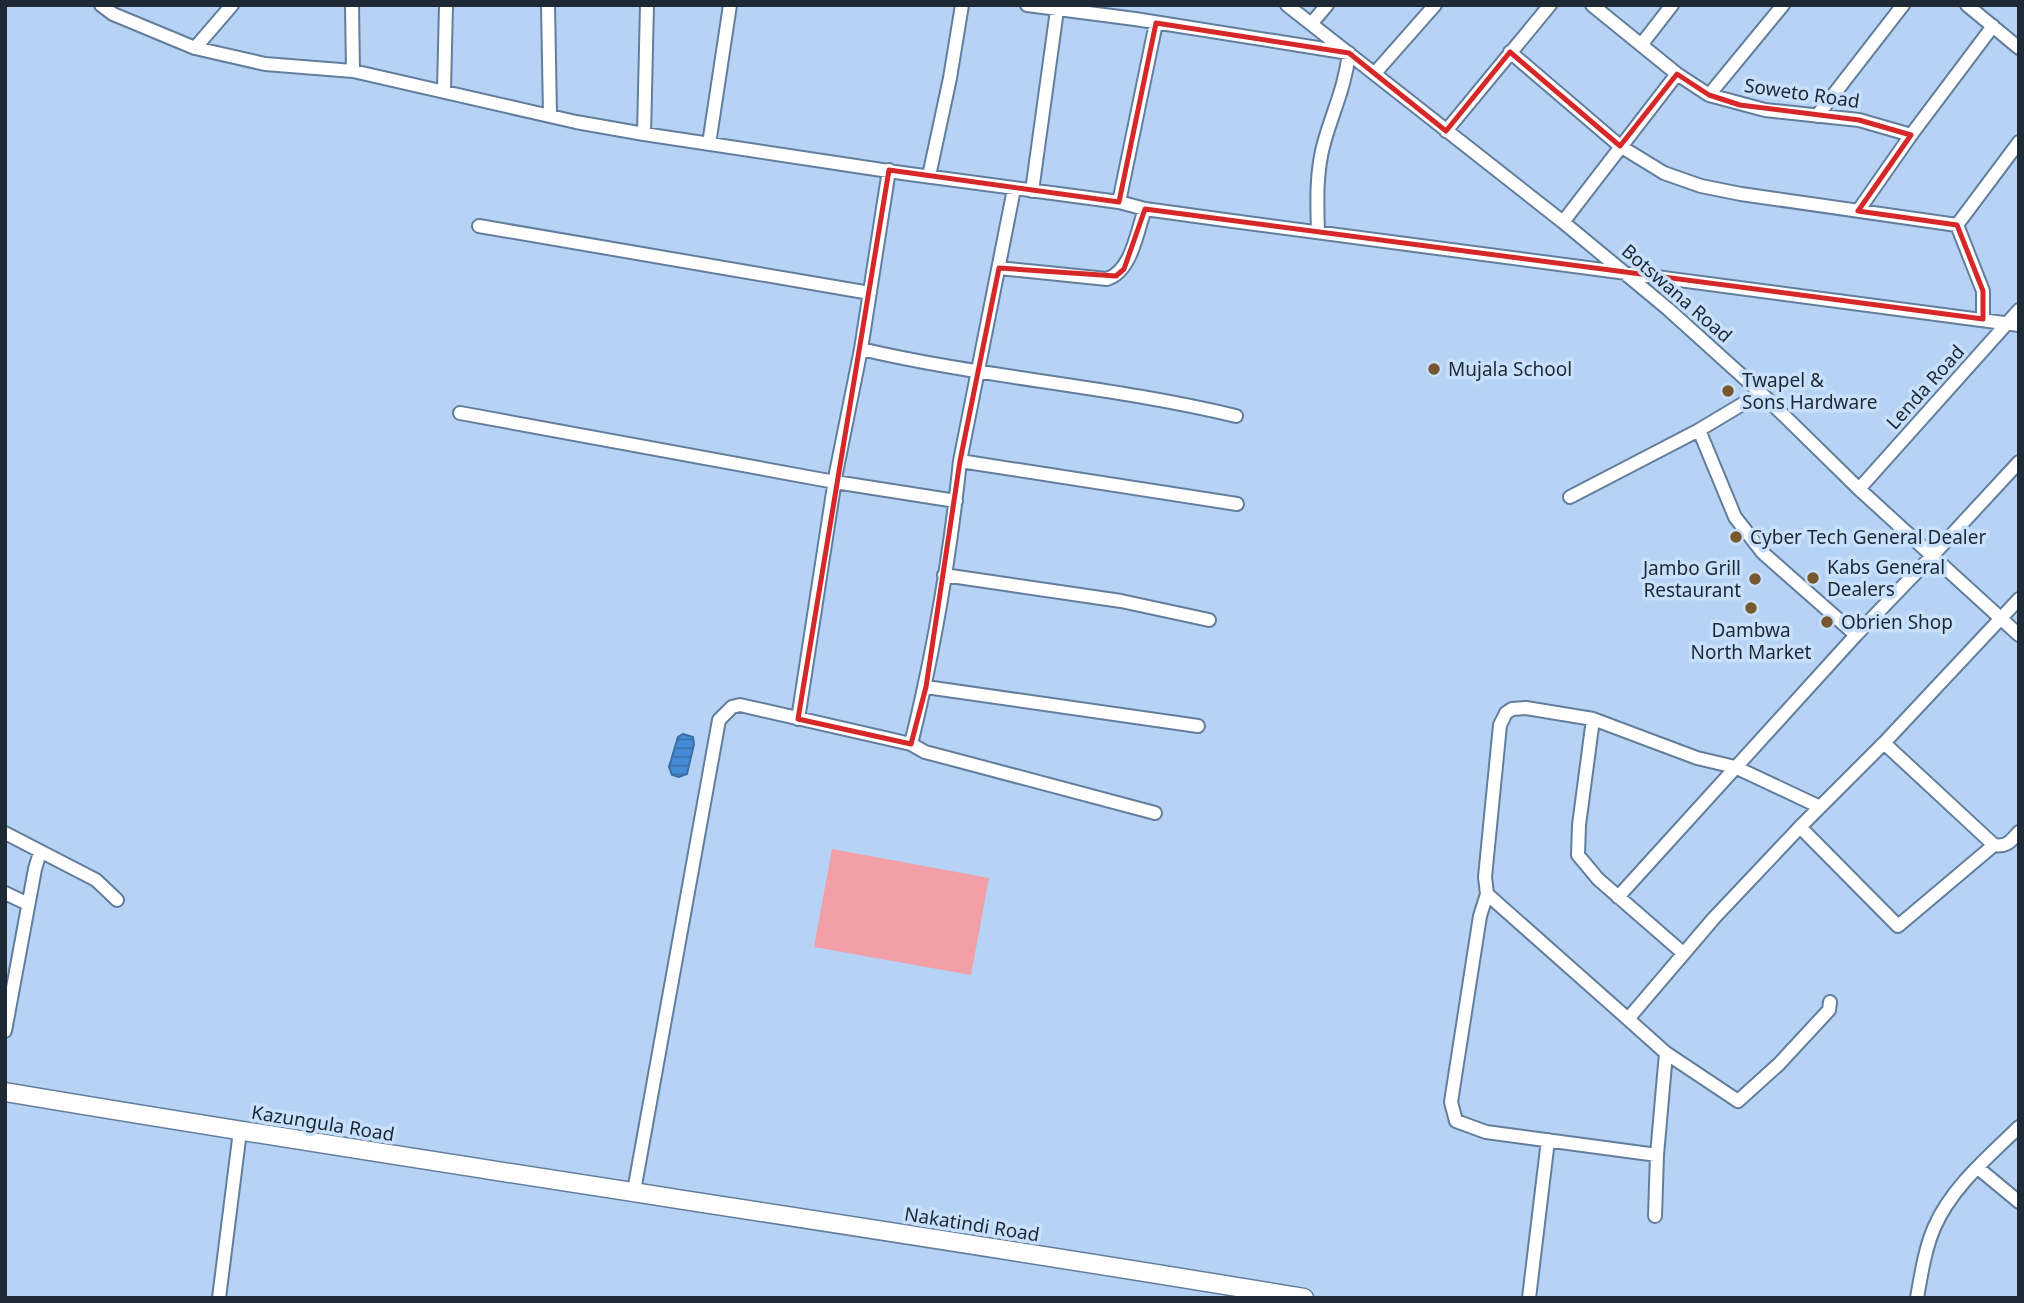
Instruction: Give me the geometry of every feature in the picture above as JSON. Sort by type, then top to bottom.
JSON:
[{"type":"highway","name":"Kazungula Road","points":[[5,1092],[371,1153],[634,1191]]},
{"type":"highway","name":"Nakatindi Road","points":[[634,1191],[1304,1298]]},
{"type":"street","points":[[195,48],[232,5]]},
{"type":"street","points":[[352,5],[353,71]]},
{"type":"street","points":[[444,91],[446,5]]},
{"type":"street","points":[[548,5],[550,115]]},
{"type":"street","points":[[644,134],[647,5]]},
{"type":"street","points":[[709,144],[730,5]]},
{"type":"street","points":[[929,176],[962,5]]},
{"type":"street","points":[[1027,5],[1057,10],[1098,9],[1156,23],[1349,53],[1346,80],[1323,145],[1318,231]]},
{"type":"street","name":"Botswana Road","points":[[1287,5],[1629,275],[2019,635]]},
{"type":"street","points":[[1311,24],[1326,5]]},
{"type":"street","points":[[1375,73],[1435,5]]},
{"type":"street","points":[[1446,131],[1550,5]]},
{"type":"street","name":"Soweto Road","points":[[1592,5],[1677,74],[1709,95],[1740,105],[1859,120],[1911,135]]},
{"type":"street","points":[[1641,45],[1672,5]]},
{"type":"street","points":[[1709,95],[1783,5]]},
{"type":"street","points":[[1817,116],[1903,5]]},
{"type":"street","points":[[1967,5],[2019,48]]},
{"type":"street","points":[[103,6],[113,14],[195,48],[265,64],[353,71],[644,134],[1119,202],[1145,209],[2014,324]]},
{"type":"street","points":[[1032,191],[1057,10]]},
{"type":"street","points":[[1119,202],[1156,23]]},
{"type":"street","points":[[1858,211],[1993,26]]},
{"type":"street","points":[[1510,52],[1620,146],[1664,173],[1701,186],[1956,225]]},
{"type":"street","points":[[1563,222],[1677,74]]},
{"type":"street","points":[[1956,225],[2019,142]]},
{"type":"street","points":[[798,719],[835,482],[870,293],[889,170]]},
{"type":"street","points":[[911,744],[926,687],[960,461],[1014,189]]},
{"type":"street","points":[[999,268],[1107,279],[1115,276],[1124,269],[1145,209]]},
{"type":"street","points":[[1956,225],[1983,291],[1983,319]]},
{"type":"street","points":[[479,226],[870,293]]},
{"type":"street","name":"Lenda Road","points":[[1859,489],[2014,324],[2019,310]]},
{"type":"street","points":[[860,349],[1184,404],[1236,416]]},
{"type":"street","points":[[1570,497],[1699,430],[1761,394]]},
{"type":"street","points":[[460,413],[835,482],[956,501]]},
{"type":"street","points":[[1699,430],[1735,517],[1772,562],[1856,635]]},
{"type":"street","points":[[960,461],[1237,504]]},
{"type":"street","points":[[1618,897],[1734,767],[2019,462]]},
{"type":"street","points":[[944,575],[1121,601],[1209,620]]},
{"type":"street","points":[[1628,1019],[1683,953],[1800,827],[1884,743],[2019,599]]},
{"type":"street","points":[[926,687],[1198,726]]},
{"type":"street","points":[[634,1191],[719,720],[724,712],[740,705],[911,744],[925,752],[1155,813]]},
{"type":"street","points":[[1657,1155],[1486,1132],[1456,1121],[1451,1102],[1479,916],[1487,894],[1485,877],[1500,725],[1506,713],[1512,709],[1526,708],[1592,719],[1687,754],[1734,767],[1820,807]]},
{"type":"street","points":[[1592,719],[1578,855],[1598,879],[1683,953]]},
{"type":"street","points":[[1884,743],[1994,845],[2003,847],[2019,832]]},
{"type":"street","points":[[1800,827],[1898,926],[1994,845]]},
{"type":"street","points":[[5,833],[96,880],[117,900]]},
{"type":"street","points":[[5,1031],[10,984],[40,852]]},
{"type":"street","points":[[5,893],[28,904]]},
{"type":"street","points":[[1487,894],[1666,1053],[1738,1101],[1779,1064],[1829,1010],[1830,1002]]},
{"type":"street","points":[[1655,1216],[1657,1155],[1666,1053]]},
{"type":"street","points":[[1917,1298],[1933,1230],[1946,1207],[1978,1168],[2019,1127]]},
{"type":"street","points":[[219,1298],[240,1131]]},
{"type":"street","points":[[1529,1298],[1548,1140]]},
{"type":"street","points":[[1978,1168],[2019,1202]]},
{"type":"highlighted area","points":[[1156,23],[1349,53],[1446,131],[1510,52],[1620,146],[1677,74],[1709,95],[1740,105],[1859,120],[1911,135],[1858,211],[1957,225],[1983,291],[1983,319],[1145,209],[1124,269],[1116,276],[999,268],[960,461],[926,687],[911,744],[798,719],[889,170],[1119,202]]},
{"type":"shaded area","points":[[832,849],[989,878],[971,975],[814,947]]},
{"type":"water","points":[[683,734],[693,737],[694,744],[687,774],[679,777],[672,775],[669,767],[678,737]]},
{"type":"place","name":"Mujala School","points":[[1434,369]]},
{"type":"place","name":"Twapel & Sons Hardware","points":[[1728,391]]},
{"type":"place","name":"Cyber Tech General Dealer","points":[[1736,537]]},
{"type":"place","name":"Kabs General Dealers","points":[[1813,578]]},
{"type":"place","name":"Jambo Grill Restaurant","points":[[1755,579]]},
{"type":"place","name":"Dambwa North Market","points":[[1751,608]]},
{"type":"place","name":"Obrien Shop","points":[[1827,622]]}]
